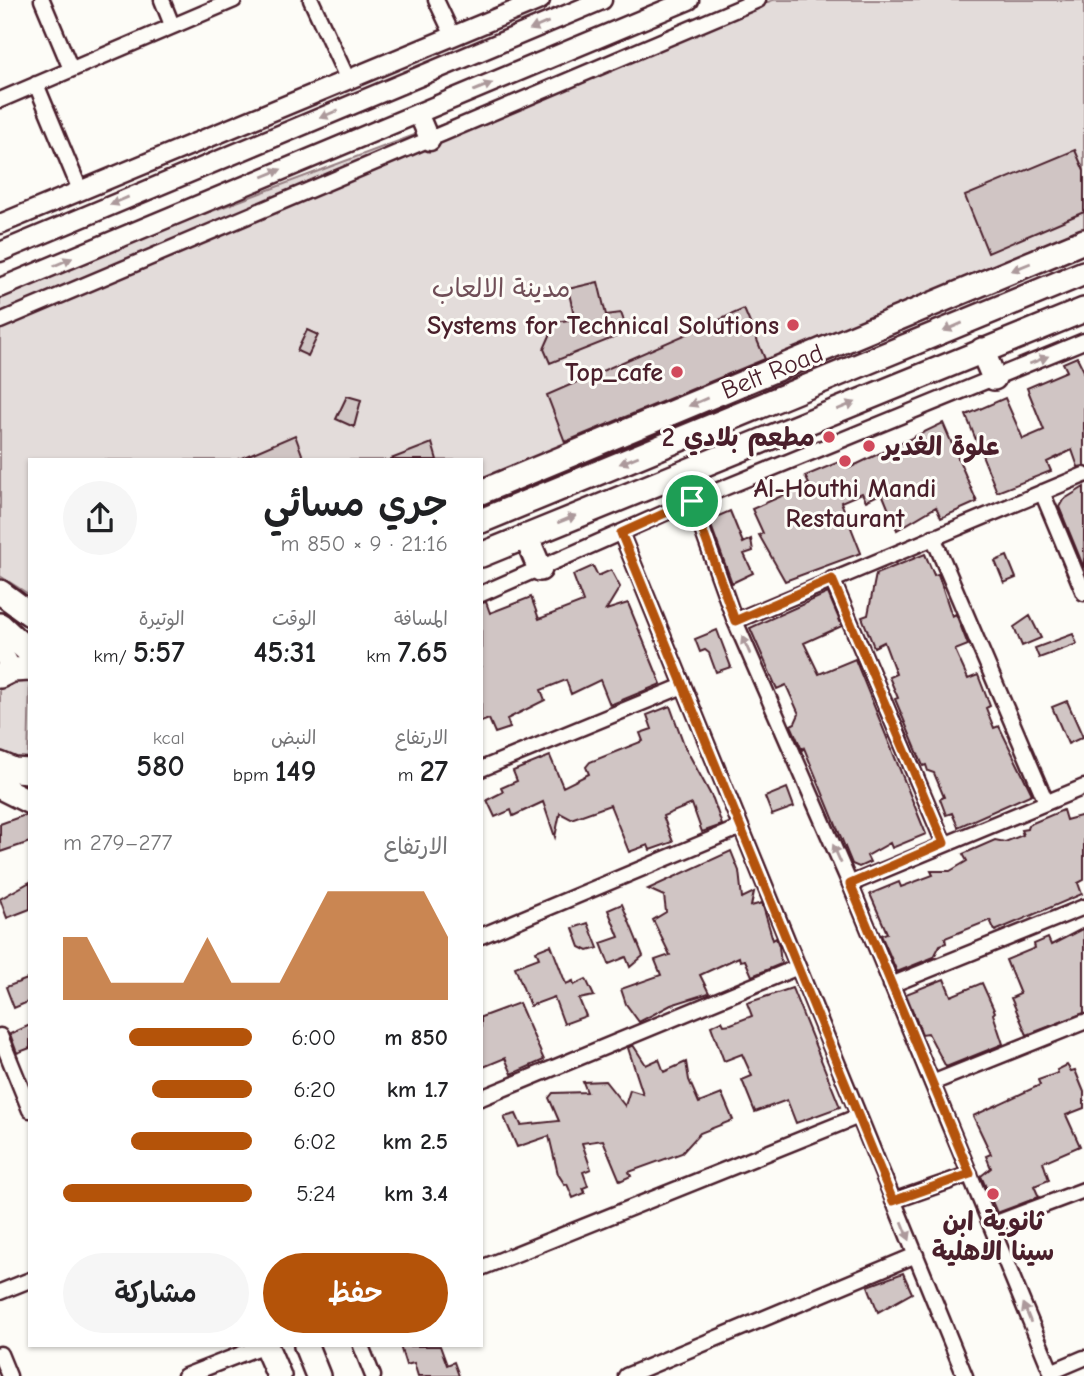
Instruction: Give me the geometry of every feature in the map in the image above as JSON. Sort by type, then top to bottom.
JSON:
[{"type":"main road","points":[[483,491],[1084,241]]},
{"type":"main road","name":"Belt Road","points":[[483,520],[1084,273]]},
{"type":"main road","points":[[994,279],[1005,306]]},
{"type":"main road","points":[[483,554],[1084,310]]},
{"type":"main road","points":[[982,351],[994,378]]},
{"type":"main road","points":[[801,390],[796,398],[796,409],[802,417],[811,420]]},
{"type":"main road","points":[[744,413],[754,415],[761,422],[763,432],[759,441]]},
{"type":"main road","points":[[526,536],[540,569]]},
{"type":"main road","points":[[0,592],[28,613]]},
{"type":"main road","points":[[0,625],[28,651]]},
{"type":"main road","points":[[0,648],[14,671]]},
{"type":"main road","points":[[0,771],[28,773]]},
{"type":"main road","points":[[0,771],[28,803]]},
{"type":"main road","points":[[264,1347],[279,1376]]},
{"type":"main road","points":[[306,1347],[318,1376]]},
{"type":"street","points":[[42,0],[71,69]]},
{"type":"street","points":[[162,0],[172,25]]},
{"type":"street","points":[[0,100],[234,0]]},
{"type":"street","points":[[311,0],[348,80]]},
{"type":"street","points":[[436,0],[453,36]]},
{"type":"street","points":[[0,224],[540,0]]},
{"type":"street","points":[[0,252],[602,0]]},
{"type":"street","points":[[0,288],[689,0]]},
{"type":"street","points":[[0,321],[758,0]]},
{"type":"street","points":[[396,60],[405,82]]},
{"type":"street","points":[[36,84],[80,190]]},
{"type":"street","points":[[418,113],[430,141]]},
{"type":"street","points":[[483,593],[692,501],[1084,341]]},
{"type":"street","points":[[735,621],[1084,475]]},
{"type":"street","points":[[1042,492],[1084,593]]},
{"type":"street","points":[[692,501],[735,621],[850,884],[1052,1374],[1084,1358]]},
{"type":"street","points":[[621,533],[965,1376]]},
{"type":"street","points":[[933,537],[1046,802]]},
{"type":"street","points":[[832,579],[944,843]]},
{"type":"street","points":[[483,768],[683,686]]},
{"type":"street","points":[[850,884],[1084,787]]},
{"type":"street","points":[[0,802],[28,805]]},
{"type":"street","points":[[483,935],[741,827]]},
{"type":"street","points":[[891,985],[1084,907]]},
{"type":"street","points":[[483,1097],[798,967]]},
{"type":"street","points":[[932,1083],[1084,1022]]},
{"type":"street","points":[[0,1036],[28,1105]]},
{"type":"street","points":[[483,1267],[859,1116]]},
{"type":"street","points":[[893,1201],[970,1174]]},
{"type":"street","points":[[991,1225],[1084,1190]]},
{"type":"street","points":[[626,1376],[916,1255]]},
{"type":"street","points":[[0,1292],[28,1281]]},
{"type":"street","points":[[185,1376],[261,1347]]},
{"type":"street","points":[[361,1347],[373,1376]]},
{"type":"street","points":[[0,1353],[9,1376]]},
{"type":"green space","name":"مدينة الالعاب","points":[[773,0],[1084,0],[1084,233],[483,483],[483,458],[28,458],[28,594],[0,576],[0,291]]},
{"type":"green space","points":[[28,679],[28,763],[0,753],[0,689]]},
{"type":"building","points":[[1075,150],[1084,171],[1084,212],[988,253],[965,196]]},
{"type":"building","points":[[598,282],[606,315],[621,313],[628,332],[550,363],[544,349],[556,322],[575,319],[568,289]]},
{"type":"building","points":[[744,309],[765,359],[565,442],[547,395]]},
{"type":"building","points":[[307,330],[318,335],[308,356],[297,351]]},
{"type":"building","points":[[1077,357],[1084,371],[1084,466],[1078,467],[1072,450],[1047,462],[1051,471],[997,492],[966,415],[1005,398],[1023,439],[1044,430],[1027,388],[1067,371],[1063,363]]},
{"type":"building","points":[[347,396],[361,400],[354,427],[336,419]]},
{"type":"building","points":[[943,423],[977,502],[941,518],[936,507],[897,530],[882,493],[866,501],[862,493],[841,502],[861,553],[785,581],[759,535],[763,533],[752,509],[809,484],[805,476],[846,459],[849,468]]},
{"type":"building","points":[[295,435],[303,458],[242,458]]},
{"type":"building","points":[[432,443],[436,458],[394,458]]},
{"type":"building","points":[[1084,487],[1084,568],[1059,507],[1063,500]]},
{"type":"building","points":[[730,511],[743,543],[751,539],[753,551],[744,554],[753,573],[732,583],[709,520]]},
{"type":"building","points":[[925,554],[934,575],[938,574],[952,616],[956,614],[968,645],[955,650],[968,679],[978,675],[990,706],[986,708],[994,728],[999,726],[1032,794],[958,827],[952,813],[946,815],[940,799],[944,797],[934,773],[928,771],[926,765],[923,766],[895,699],[898,698],[889,677],[896,674],[884,642],[874,647],[862,617],[868,615],[876,574]]},
{"type":"building","points":[[1007,556],[1016,578],[1004,583],[995,561]]},
{"type":"building","points":[[593,566],[598,576],[611,570],[620,587],[606,610],[628,603],[661,684],[610,705],[600,680],[571,694],[566,680],[541,690],[545,700],[507,719],[510,728],[495,733],[489,719],[483,721],[483,603],[486,602],[490,613],[531,597],[539,619],[583,602],[573,575]]},
{"type":"building","points":[[828,593],[842,626],[804,643],[819,674],[855,659],[926,834],[892,848],[890,843],[867,856],[870,862],[859,867],[852,864],[804,748],[802,750],[791,725],[799,714],[786,685],[777,689],[750,628]]},
{"type":"building","points":[[1030,616],[1041,638],[1022,646],[1014,627]]},
{"type":"building","points":[[717,630],[731,667],[716,672],[709,653],[705,650],[700,652],[695,639]]},
{"type":"building","points":[[1073,634],[1077,644],[1039,658],[1035,648]]},
{"type":"building","points":[[1067,701],[1083,737],[1068,744],[1052,707]]},
{"type":"building","points":[[670,706],[685,747],[713,799],[722,825],[702,832],[692,804],[663,816],[673,842],[650,850],[648,845],[629,852],[610,805],[571,819],[560,813],[555,837],[543,802],[513,816],[511,810],[495,817],[487,800],[503,792],[501,788],[517,781],[513,771],[550,756],[563,787],[589,774],[586,767],[590,762],[643,741],[640,733],[652,729],[647,715]]},
{"type":"building","points":[[787,788],[794,807],[772,815],[765,797]]},
{"type":"building","points":[[1063,810],[1066,820],[1084,815],[1084,880],[1078,883],[1082,894],[995,931],[990,920],[945,938],[946,943],[940,945],[934,957],[897,972],[881,935],[887,933],[870,894],[899,882],[901,887],[933,875],[931,871],[950,871],[967,861],[963,854],[995,840],[1005,842],[1023,835],[1021,830],[1027,829],[1028,825]]},
{"type":"building","points":[[28,816],[28,843],[0,852],[0,824]]},
{"type":"building","points":[[731,851],[739,871],[742,898],[754,892],[751,906],[762,903],[773,940],[776,938],[779,946],[781,964],[752,976],[745,960],[740,961],[739,957],[700,975],[709,993],[671,1005],[639,1022],[626,1004],[621,989],[661,975],[655,960],[670,955],[653,920],[666,912],[664,896],[648,889]]},
{"type":"building","points":[[28,883],[28,910],[7,918],[0,899]]},
{"type":"building","points":[[622,904],[643,956],[630,967],[626,957],[609,964],[601,943],[619,937],[608,910]]},
{"type":"building","points":[[588,923],[598,948],[588,951],[580,947],[573,928]]},
{"type":"building","points":[[1084,928],[1084,1013],[1027,1035],[1011,998],[1020,994],[1006,960],[1035,948],[1034,944],[1048,938],[1051,945]]},
{"type":"building","points":[[551,945],[566,984],[573,981],[574,985],[586,979],[594,996],[579,999],[586,1016],[564,1024],[554,997],[530,1006],[515,967],[539,958],[536,951]]},
{"type":"building","points":[[28,979],[28,1002],[14,1008],[6,987]]},
{"type":"building","points":[[944,979],[951,996],[982,983],[995,1012],[993,1014],[1003,1044],[946,1067],[928,1033],[922,1034],[906,994]]},
{"type":"building","points":[[792,988],[840,1107],[796,1123],[787,1100],[755,1112],[742,1080],[752,1076],[742,1054],[724,1061],[711,1026],[722,1021],[724,1025],[731,1024],[752,1016],[747,1003]]},
{"type":"building","points":[[519,1003],[544,1060],[512,1074],[505,1058],[483,1067],[483,1016]]},
{"type":"building","points":[[28,1026],[28,1049],[17,1053],[10,1034]]},
{"type":"building","points":[[633,1045],[646,1065],[659,1059],[664,1072],[686,1062],[689,1080],[699,1103],[722,1094],[733,1120],[700,1133],[682,1153],[629,1172],[631,1176],[620,1181],[603,1140],[582,1143],[591,1169],[583,1172],[588,1186],[583,1188],[585,1193],[573,1198],[567,1184],[565,1185],[558,1174],[549,1136],[517,1147],[504,1117],[516,1114],[521,1125],[559,1121],[549,1098],[553,1093],[587,1092],[583,1082],[605,1081],[625,1106],[630,1090],[643,1094],[628,1048]]},
{"type":"building","points":[[1067,1065],[1071,1071],[1075,1070],[1084,1092],[1084,1108],[1066,1115],[1080,1146],[1043,1162],[1049,1180],[1034,1186],[1039,1197],[997,1213],[981,1176],[991,1168],[986,1156],[991,1154],[973,1116],[1040,1085],[1038,1080],[1058,1073],[1057,1070]]},
{"type":"building","points":[[903,1273],[912,1293],[878,1312],[868,1286]]},
{"type":"building","points":[[400,1347],[440,1347],[447,1365],[454,1362],[459,1376],[418,1376],[414,1363],[406,1365]]},
{"type":"place","name":"Systems for Technical Solutions","points":[[793,325]]},
{"type":"place","name":"Top_cafe","points":[[677,372]]},
{"type":"place","name":"مطعم بلادي 2","points":[[829,437]]},
{"type":"place","name":"علوة الغدير","points":[[869,446]]},
{"type":"place","name":"Al-Houthi Mandi Restaurant","points":[[845,461]]},
{"type":"place","name":"ثانوية ابن سينا الاهلية","points":[[993,1194]]},
{"type":"route","points":[[692,501],[735,621],[832,579],[944,843],[850,884],[970,1174],[893,1201],[621,533],[692,501]]}]
